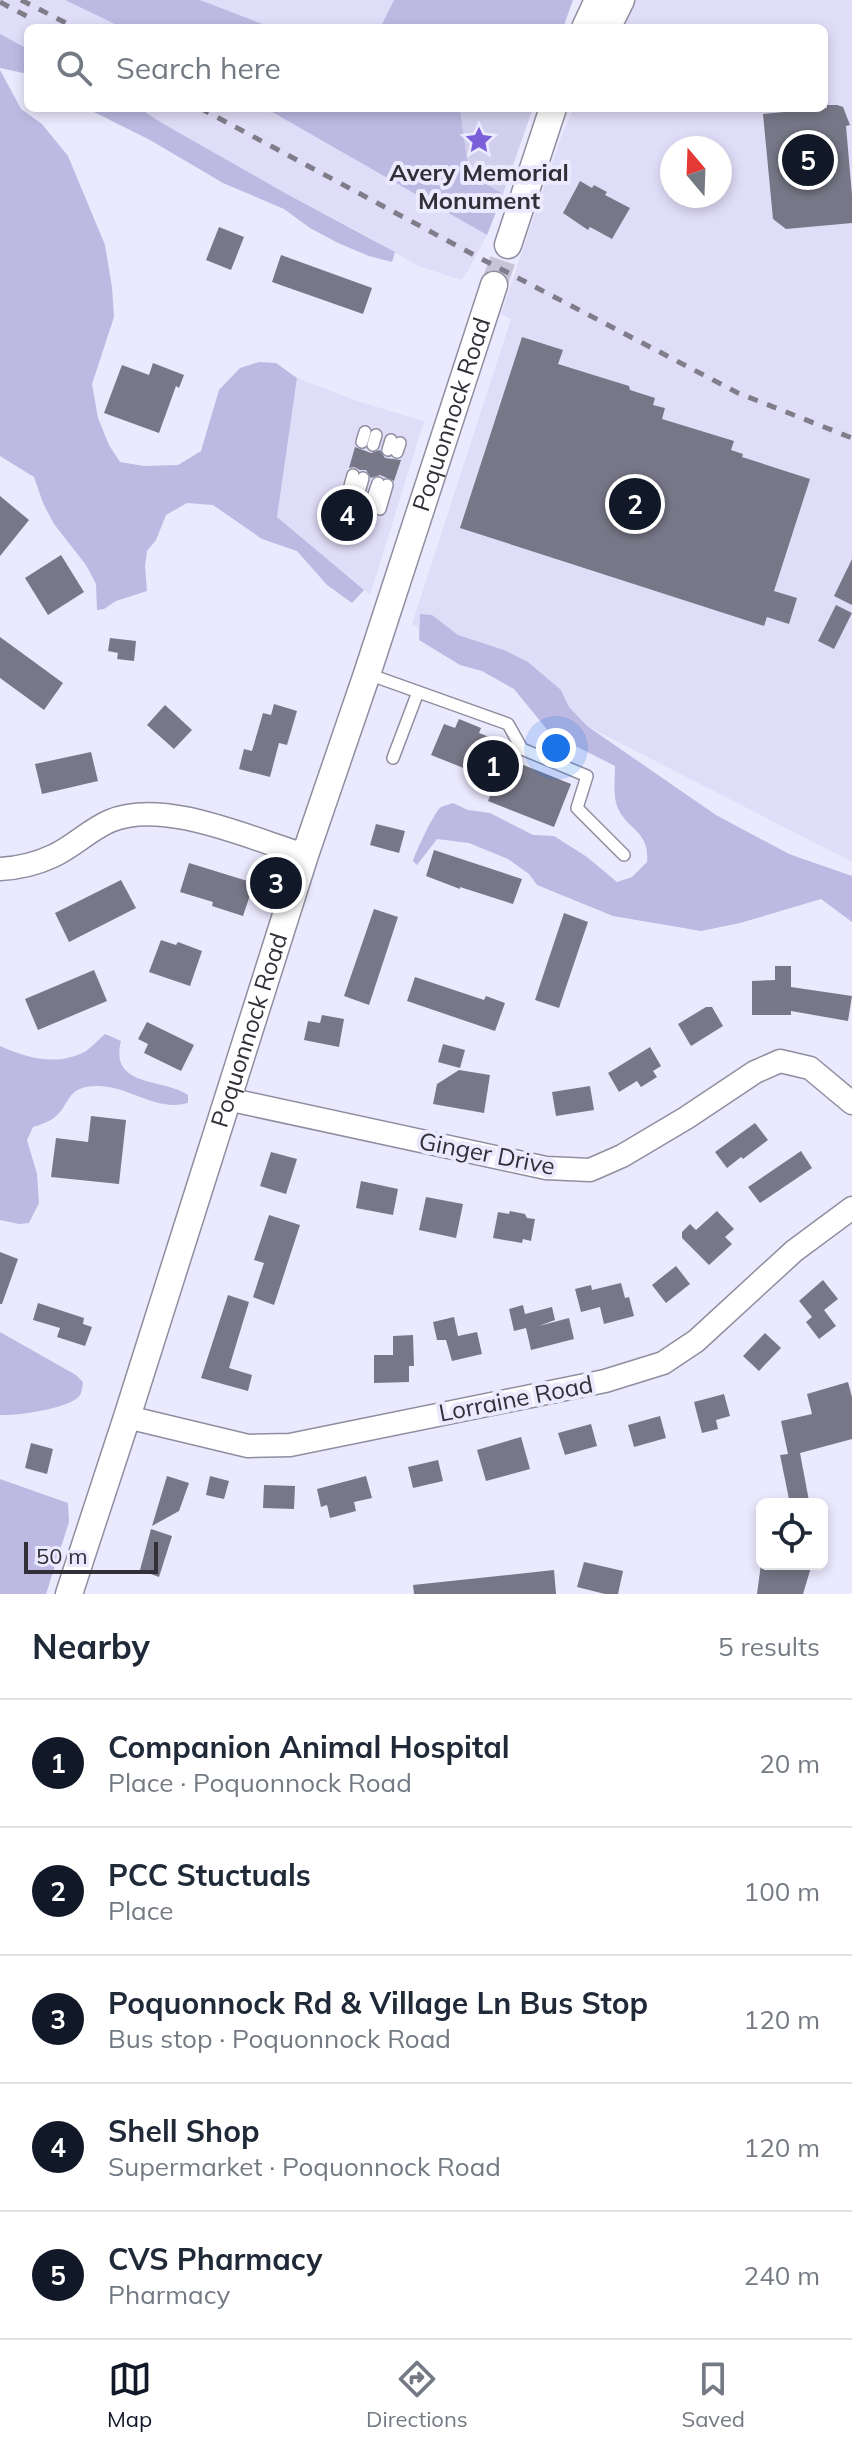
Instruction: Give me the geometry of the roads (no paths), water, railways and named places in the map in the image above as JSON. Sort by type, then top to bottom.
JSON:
[{"type":"street","points":[[587,24],[598,0]]},
{"type":"street","points":[[609,24],[621,0]]},
{"type":"street","points":[[508,245],[552,112]]},
{"type":"street","name":"Poquonnock Road","points":[[69,1594],[305,855],[494,285]]},
{"type":"street","points":[[0,869],[20,868],[55,855],[111,820],[137,813],[186,818],[305,855]]},
{"type":"street","name":"Ginger Drive","points":[[227,1099],[546,1168],[590,1170],[622,1156],[755,1072],[780,1061],[810,1068],[852,1103]]},
{"type":"street","name":"Lorraine Road","points":[[127,1417],[248,1446],[290,1445],[605,1381],[663,1363],[696,1341],[794,1251],[852,1208]]},
{"type":"lane","points":[[376,506],[382,484]]},
{"type":"lane","points":[[367,674],[508,724],[522,749],[587,776],[577,808],[624,855]]},
{"type":"lane","points":[[393,758],[418,692]]},
{"type":"tunnel","points":[[494,285],[508,245]]},
{"type":"railway","points":[[21,0],[68,24]]},
{"type":"railway","points":[[0,2],[32,19]]},
{"type":"railway","points":[[207,112],[738,393],[852,438]]},
{"type":"place","name":"Avery Memorial Monument","points":[[479,140]]},
{"type":"place","name":"CVS Pharmacy","points":[[808,160]]},
{"type":"place","name":"PCC Stuctuals","points":[[635,504]]},
{"type":"place","name":"Shell Shop","points":[[347,515]]},
{"type":"place","name":"Companion Animal Hospital","points":[[493,766]]},
{"type":"place","name":"Poquonnock Rd & Village Ln Bus Stop","points":[[276,883]]}]
